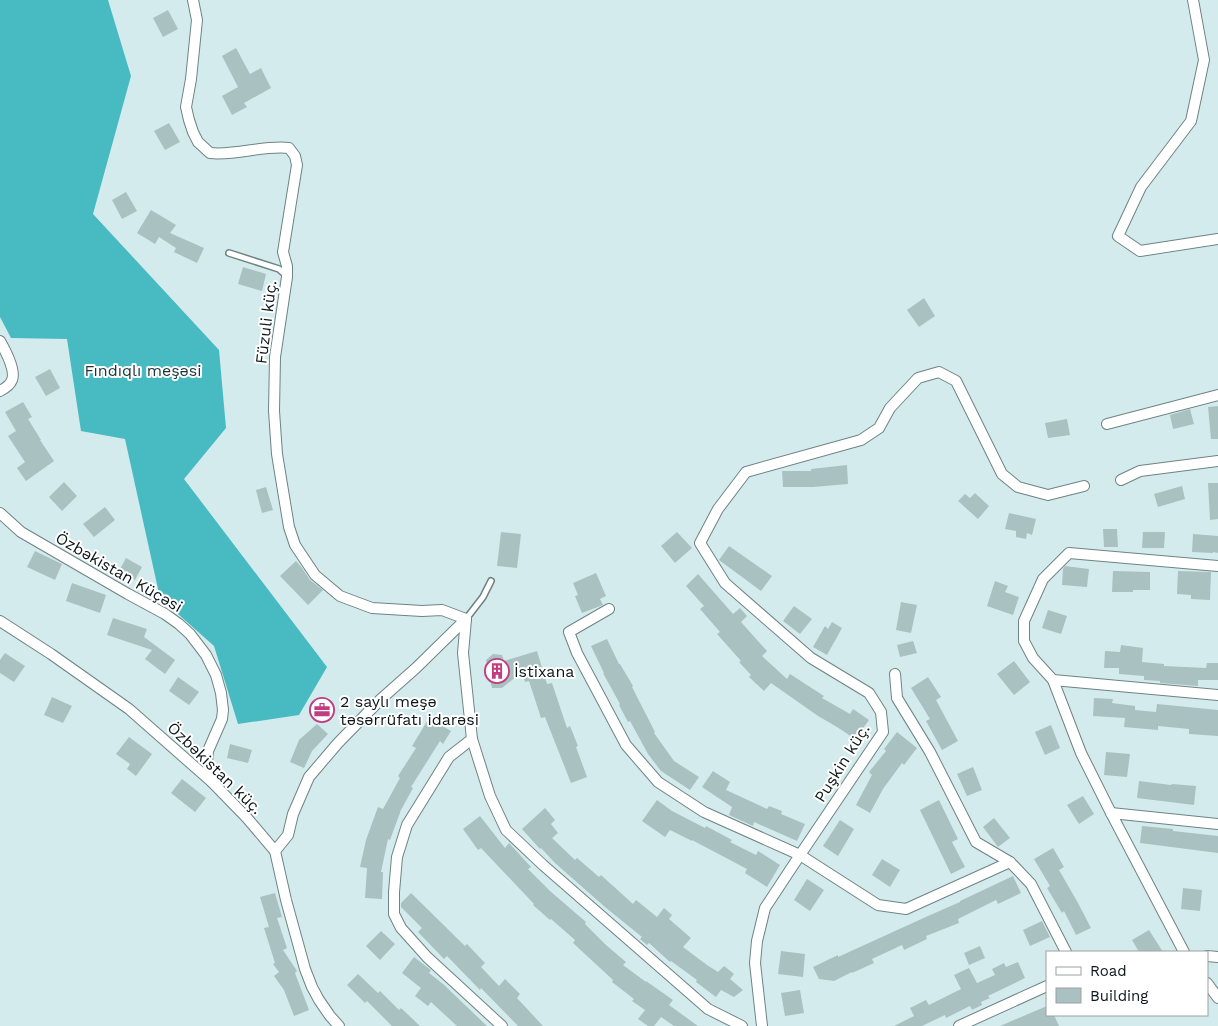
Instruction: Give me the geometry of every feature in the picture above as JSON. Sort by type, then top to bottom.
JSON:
[{"type":"street","name":"Füzuli küç.","points":[[193,0],[197,20],[186,107],[198,142],[210,153],[229,154],[277,147],[288,148],[295,156],[297,165],[283,252],[287,277],[275,357],[274,411],[277,454],[289,527],[294,545],[315,575],[340,596],[372,608],[422,611],[442,610],[466,619]]},
{"type":"street","points":[[1193,0],[1204,60],[1191,121],[1141,187],[1118,236],[1140,251],[1218,239]]},
{"type":"street","points":[[0,341],[12,369],[12,380],[6,388],[0,391]]},
{"type":"street","name":"Puşkin küç.","points":[[762,1026],[755,963],[757,941],[766,908],[883,732],[880,712],[869,693],[811,658],[725,583],[700,542],[718,509],[746,472],[861,440],[879,428],[890,408],[918,378],[939,372],[956,381],[1002,474],[1018,487],[1048,494],[1084,486]]},
{"type":"street","points":[[1107,424],[1218,395]]},
{"type":"street","points":[[1121,480],[1140,471],[1218,461]]},
{"type":"street","name":"Özbəkistan Küçəsi","points":[[0,513],[21,532],[165,614],[190,634],[206,655],[216,675],[224,710],[208,751],[212,782]]},
{"type":"street","points":[[1183,951],[1081,753],[1053,680],[1033,658],[1024,641],[1024,621],[1043,578],[1069,553],[1218,566]]},
{"type":"street","points":[[609,609],[570,632],[577,653],[626,745],[658,782],[696,807],[800,855],[878,905],[906,909],[1010,862]]},
{"type":"street","points":[[466,619],[464,654],[472,739],[490,796],[506,830],[543,865],[708,1009],[742,1026]]},
{"type":"street","points":[[275,851],[288,836],[293,814],[310,777],[338,743],[381,699],[466,619]]},
{"type":"street","name":"Özbəkistan küç.","points":[[0,621],[129,709],[212,782],[247,818],[275,851],[305,969],[319,1000],[339,1026]]},
{"type":"street","points":[[895,674],[897,698],[930,752],[976,842],[1010,862],[1031,884],[1065,951]]},
{"type":"street","points":[[1053,680],[1218,695]]},
{"type":"street","points":[[472,739],[449,757],[407,825],[397,857],[394,914],[401,928],[427,957],[502,1026]]},
{"type":"street","points":[[1111,813],[1218,824]]},
{"type":"street","points":[[1208,984],[1218,998]]},
{"type":"street","points":[[959,1026],[1046,986]]},
{"type":"lane","points":[[229,253],[279,269],[287,277]]},
{"type":"lane","points":[[466,619],[483,597],[491,581]]},
{"type":"green space","name":"Fındıqlı meşəsi","points":[[0,0],[108,0],[131,76],[93,214],[219,350],[226,428],[184,479],[327,667],[299,715],[238,724],[214,646],[160,598],[125,439],[81,431],[67,339],[11,338],[0,317]]},
{"type":"building","points":[[168,10],[178,29],[163,37],[153,18]]},
{"type":"building","points":[[236,48],[250,74],[261,68],[271,88],[244,103],[247,107],[232,115],[222,96],[238,87],[222,56]]},
{"type":"building","points":[[169,123],[180,142],[165,150],[154,131]]},
{"type":"building","points":[[126,192],[137,211],[122,219],[112,200]]},
{"type":"building","points":[[151,210],[176,225],[170,233],[204,248],[197,263],[174,252],[176,248],[159,237],[155,244],[137,233]]},
{"type":"building","points":[[243,267],[266,274],[262,291],[238,284]]},
{"type":"building","points":[[924,298],[935,316],[919,327],[907,310]]},
{"type":"building","points":[[50,369],[60,388],[46,396],[35,377]]},
{"type":"building","points":[[23,402],[32,417],[28,419],[54,461],[26,481],[17,468],[25,462],[8,436],[16,431],[5,412]]},
{"type":"building","points":[[1218,406],[1218,439],[1211,439],[1208,407]]},
{"type":"building","points":[[1190,409],[1194,424],[1173,429],[1170,415]]},
{"type":"building","points":[[1067,419],[1070,435],[1048,438],[1045,423]]},
{"type":"building","points":[[847,465],[848,484],[783,487],[782,471],[811,471],[811,469]]},
{"type":"building","points":[[64,482],[77,496],[62,511],[49,497]]},
{"type":"building","points":[[1208,483],[1218,483],[1218,519],[1210,520]]},
{"type":"building","points":[[1182,486],[1185,499],[1158,507],[1154,494]]},
{"type":"building","points":[[266,487],[273,510],[262,513],[256,490]]},
{"type":"building","points":[[975,493],[989,506],[978,519],[958,501],[965,494],[970,498]]},
{"type":"building","points":[[105,507],[115,520],[94,537],[83,524]]},
{"type":"building","points":[[1009,513],[1036,519],[1032,535],[1027,533],[1026,539],[1016,537],[1016,531],[1005,529]]},
{"type":"building","points":[[1103,529],[1117,529],[1118,547],[1104,547]]},
{"type":"building","points":[[501,532],[521,534],[517,568],[497,566]]},
{"type":"building","points":[[677,532],[692,548],[675,563],[661,546]]},
{"type":"building","points":[[1143,532],[1165,532],[1164,548],[1142,548]]},
{"type":"building","points":[[1193,534],[1218,536],[1218,553],[1192,552]]},
{"type":"building","points":[[729,546],[772,576],[761,591],[719,560]]},
{"type":"building","points":[[35,551],[62,564],[55,580],[27,567]]},
{"type":"building","points":[[126,558],[142,567],[135,580],[119,571]]},
{"type":"building","points":[[296,561],[310,580],[323,590],[308,605],[280,576]]},
{"type":"building","points":[[1065,566],[1089,569],[1087,587],[1062,585],[1063,569]]},
{"type":"building","points":[[1113,571],[1150,572],[1150,590],[1112,592]]},
{"type":"building","points":[[1178,571],[1211,572],[1210,600],[1191,599],[1191,595],[1177,594]]},
{"type":"building","points":[[596,573],[606,596],[600,599],[603,605],[582,613],[575,596],[578,595],[573,583]]},
{"type":"building","points":[[698,574],[733,614],[740,608],[747,616],[741,622],[767,651],[762,656],[787,679],[790,674],[824,696],[822,698],[850,714],[853,709],[869,720],[855,739],[771,683],[764,691],[749,677],[751,675],[739,662],[741,661],[717,634],[720,632],[700,609],[704,606],[686,586]]},
{"type":"building","points":[[995,581],[1008,586],[1005,592],[1019,597],[1013,615],[987,606]]},
{"type":"building","points":[[72,583],[106,595],[100,613],[66,601]]},
{"type":"building","points":[[901,602],[917,605],[911,633],[896,630]]},
{"type":"building","points":[[794,606],[812,619],[800,634],[783,621]]},
{"type":"building","points":[[1048,610],[1067,616],[1061,634],[1042,628]]},
{"type":"building","points":[[113,618],[147,629],[144,637],[175,660],[165,674],[145,659],[152,650],[107,635]]},
{"type":"building","points":[[832,622],[842,628],[827,655],[813,647],[825,626],[828,629]]},
{"type":"building","points":[[607,639],[619,664],[633,686],[654,733],[674,761],[699,777],[690,790],[661,771],[648,754],[630,721],[628,722],[591,646]]},
{"type":"building","points":[[913,641],[917,653],[900,657],[897,645]]},
{"type":"building","points":[[1121,645],[1143,648],[1142,662],[1164,664],[1164,666],[1206,668],[1207,663],[1218,663],[1218,680],[1198,680],[1198,686],[1160,683],[1160,681],[1144,680],[1144,676],[1119,674],[1119,668],[1104,668],[1105,651],[1120,652]]},
{"type":"building","points":[[537,651],[547,684],[552,683],[567,728],[570,726],[578,746],[576,747],[587,777],[571,783],[545,717],[541,718],[529,681],[525,682],[522,672],[502,688],[492,688],[486,660],[493,654],[502,655],[504,661]]},
{"type":"building","points":[[5,653],[25,666],[14,682],[0,673],[0,660]]},
{"type":"building","points":[[1014,661],[1030,682],[1014,695],[997,674]]},
{"type":"building","points":[[178,677],[199,692],[189,705],[169,691]]},
{"type":"building","points":[[928,677],[941,697],[936,700],[958,741],[942,750],[926,721],[930,719],[911,688]]},
{"type":"building","points":[[52,697],[72,706],[63,723],[44,715]]},
{"type":"building","points":[[1094,698],[1113,699],[1112,703],[1135,706],[1135,710],[1156,712],[1157,704],[1218,710],[1218,736],[1189,734],[1189,729],[1158,726],[1158,730],[1124,727],[1125,718],[1093,716]]},
{"type":"building","points":[[429,718],[451,731],[443,744],[440,741],[411,787],[413,788],[401,810],[390,840],[388,839],[381,872],[383,872],[382,899],[365,898],[367,868],[360,867],[366,840],[378,807],[383,809],[400,778],[398,776],[416,748],[412,746]]},
{"type":"building","points":[[317,724],[328,734],[312,751],[304,768],[290,762],[299,740]]},
{"type":"building","points":[[1051,725],[1060,748],[1045,755],[1035,732]]},
{"type":"building","points":[[897,732],[917,748],[904,765],[902,763],[883,789],[870,813],[856,805],[872,775],[869,772],[886,751],[884,749]]},
{"type":"building","points":[[129,737],[152,754],[136,776],[127,769],[130,764],[116,754]]},
{"type":"building","points":[[230,744],[252,750],[248,763],[227,758]]},
{"type":"building","points":[[1106,752],[1130,754],[1127,777],[1104,775]]},
{"type":"building","points":[[973,767],[982,790],[967,796],[957,774]]},
{"type":"building","points":[[713,771],[730,782],[726,790],[767,809],[769,806],[782,811],[781,814],[805,824],[797,841],[754,822],[753,826],[729,815],[732,807],[702,787]]},
{"type":"building","points":[[182,779],[206,798],[195,812],[171,793]]},
{"type":"building","points":[[1139,781],[1196,786],[1194,805],[1137,798]]},
{"type":"building","points":[[1083,796],[1094,814],[1079,824],[1067,805]]},
{"type":"building","points":[[657,800],[672,811],[732,840],[730,842],[756,855],[758,851],[780,865],[767,887],[745,873],[747,869],[670,830],[665,837],[642,821]]},
{"type":"building","points":[[939,800],[958,839],[952,842],[965,867],[951,874],[920,810]]},
{"type":"building","points":[[545,808],[555,820],[551,824],[558,833],[552,838],[575,860],[577,858],[599,877],[601,875],[633,904],[636,900],[657,917],[664,908],[672,915],[669,919],[691,938],[683,947],[718,972],[724,966],[734,974],[730,979],[743,990],[734,997],[721,990],[716,997],[696,982],[697,980],[670,962],[649,943],[647,945],[640,939],[642,937],[555,863],[522,829]]},
{"type":"building","points":[[480,816],[505,848],[509,843],[531,867],[528,869],[626,962],[623,965],[673,1000],[669,1005],[698,1026],[674,1026],[661,1017],[654,1026],[648,1026],[638,1019],[645,1010],[632,1001],[634,999],[612,982],[613,980],[573,943],[575,940],[533,905],[481,848],[478,850],[463,829]]},
{"type":"building","points":[[994,818],[1010,838],[998,847],[983,827]]},
{"type":"building","points":[[840,820],[854,829],[838,856],[823,846]]},
{"type":"building","points":[[1142,826],[1218,836],[1218,853],[1140,843]]},
{"type":"building","points":[[1053,848],[1064,867],[1059,870],[1091,928],[1076,935],[1064,911],[1062,913],[1047,888],[1050,886],[1034,859]]},
{"type":"building","points":[[882,859],[900,870],[890,887],[872,875]]},
{"type":"building","points":[[1013,876],[1021,893],[998,904],[996,900],[958,919],[959,923],[926,936],[927,939],[904,950],[902,945],[872,959],[874,963],[834,981],[819,979],[813,967],[960,902]]},
{"type":"building","points":[[807,879],[824,890],[810,911],[794,900]]},
{"type":"building","points":[[1183,888],[1202,890],[1200,911],[1181,909]]},
{"type":"building","points":[[275,893],[282,917],[277,918],[287,948],[283,950],[297,971],[295,973],[309,1010],[294,1016],[284,990],[274,976],[279,972],[273,964],[275,963],[264,928],[269,927],[260,897]]},
{"type":"building","points":[[411,893],[485,963],[481,967],[499,986],[505,979],[520,994],[517,998],[543,1026],[518,1026],[447,956],[444,959],[418,932],[422,928],[401,907],[401,903]]},
{"type":"building","points":[[1042,921],[1050,937],[1030,946],[1023,930]]},
{"type":"building","points":[[1149,930],[1162,951],[1138,951],[1132,940]]},
{"type":"building","points":[[381,931],[395,944],[380,960],[366,946]]},
{"type":"building","points":[[980,946],[985,958],[969,965],[964,953]]},
{"type":"building","points":[[781,951],[805,954],[803,977],[778,974]]},
{"type":"building","points":[[414,957],[431,970],[429,973],[487,1026],[457,1026],[431,1002],[428,1006],[415,996],[421,988],[402,973]]},
{"type":"building","points":[[1018,962],[1025,978],[988,996],[990,998],[981,1002],[982,1005],[972,1010],[970,1006],[946,1018],[945,1015],[922,1026],[894,1026],[914,1016],[910,1008],[926,1000],[929,1005],[961,989],[954,975],[969,968],[977,983],[995,975],[992,969],[1004,963],[1006,967]]},
{"type":"building","points":[[358,974],[378,993],[380,991],[399,1010],[401,1008],[420,1026],[392,1026],[367,1001],[365,1003],[347,985]]},
{"type":"building","points":[[800,990],[804,1013],[785,1016],[781,993]]},
{"type":"building","points":[[1046,1006],[1046,1016],[1054,1016],[1059,1026],[1000,1026]]},
{"type":"place","name":"İstixana","points":[[497,671]]},
{"type":"place","name":"2 saylı meşə təsərrüfatı idarəsi","points":[[322,710]]}]
